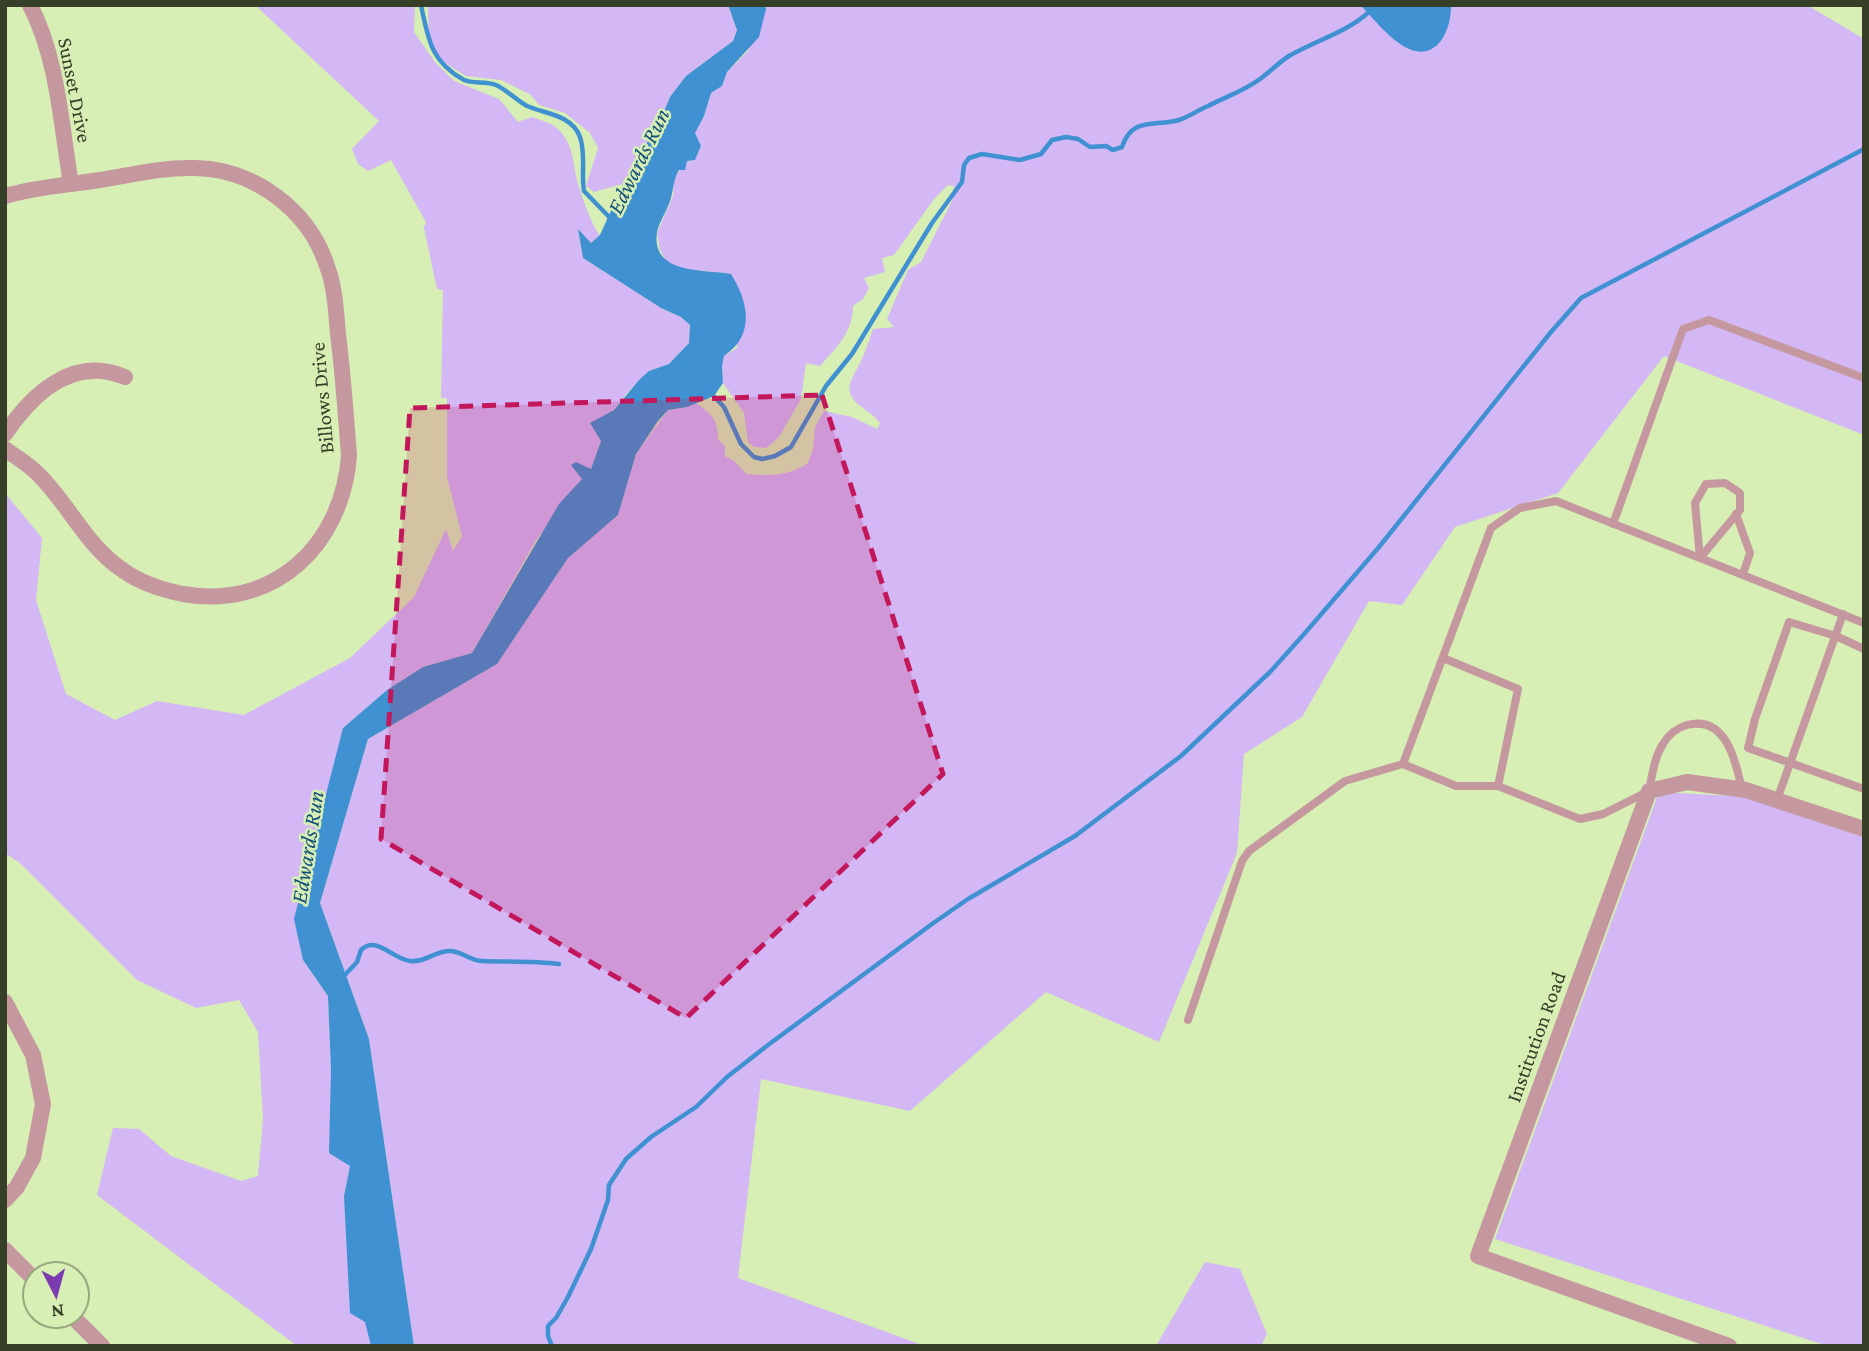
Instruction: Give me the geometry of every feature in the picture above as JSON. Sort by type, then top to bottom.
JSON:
[{"type":"street","name":"Sunset Drive","points":[[30,5],[46,42],[52,65],[71,184]]},
{"type":"street","name":"Billows Drive","points":[[5,196],[71,184],[194,168],[213,170],[264,188],[278,196],[301,217],[322,252],[334,295],[349,456],[348,476],[341,502],[330,526],[312,551],[290,572],[269,584],[246,592],[208,597],[172,592],[136,579],[122,570],[90,540],[39,474],[5,449]]},
{"type":"street","points":[[5,434],[27,405],[56,382],[96,369],[125,377]]},
{"type":"street","points":[[1649,791],[1687,782],[1742,790],[1864,829]]},
{"type":"street","name":"Institution Road","points":[[1649,791],[1478,1256],[1729,1346]]},
{"type":"street","points":[[5,1002],[33,1055],[43,1104],[33,1158],[17,1187],[5,1200]]},
{"type":"street","points":[[5,1250],[21,1266]]},
{"type":"street","points":[[86,1330],[102,1346]]},
{"type":"lane","points":[[1613,524],[1683,329],[1709,320],[1864,378]]},
{"type":"lane","points":[[1725,483],[1740,493],[1740,510],[1700,558],[1695,503],[1706,484],[1725,483]]},
{"type":"lane","points":[[1403,764],[1491,528],[1520,508],[1556,501],[1864,622]]},
{"type":"lane","points":[[1736,514],[1751,553],[1743,574]]},
{"type":"lane","points":[[1777,800],[1843,614]]},
{"type":"lane","points":[[1864,649],[1836,636],[1789,622],[1755,719],[1748,748],[1864,789]]},
{"type":"lane","points":[[1443,658],[1518,689],[1497,786]]},
{"type":"lane","points":[[1188,1020],[1242,861],[1249,850],[1345,781],[1403,764],[1456,786],[1497,786],[1580,819],[1603,814],[1649,791],[1662,744],[1676,728],[1698,723],[1716,730],[1731,749],[1742,790]]},
{"type":"highlighted area","points":[[822,395],[943,774],[686,1018],[381,839],[410,408]]},
{"type":"shaded area","points":[[255,5],[415,5],[414,32],[435,62],[454,81],[499,99],[518,122],[532,117],[552,125],[563,135],[571,150],[577,182],[586,208],[600,236],[591,243],[578,230],[583,258],[690,325],[689,343],[669,364],[649,371],[614,410],[591,423],[601,441],[591,469],[535,542],[472,653],[423,667],[387,690],[343,728],[303,960],[328,996],[331,1071],[350,1166],[344,1196],[371,1346],[297,1346],[97,1195],[113,1128],[139,1129],[171,1156],[241,1181],[258,1176],[263,1119],[258,1032],[239,1000],[196,1008],[137,980],[20,863],[5,853],[5,493],[42,538],[36,600],[66,694],[115,720],[157,701],[244,715],[350,658],[414,597],[446,529],[453,551],[462,536],[447,477],[447,398],[441,398],[443,290],[437,289],[424,228],[426,222],[391,160],[368,171],[358,164],[352,149],[379,121]]},
{"type":"shaded area","points":[[428,5],[728,5],[737,30],[733,41],[686,76],[670,97],[661,119],[623,184],[594,192],[586,186],[598,148],[590,133],[565,113],[539,105],[531,95],[501,80],[466,76],[448,65],[437,55],[429,40]]},
{"type":"shaded area","points":[[765,5],[1807,5],[1864,39],[1864,435],[1664,356],[1558,493],[1455,527],[1402,605],[1369,601],[1302,717],[1244,754],[1237,853],[1159,1042],[1046,992],[910,1111],[761,1079],[738,1278],[925,1346],[414,1346],[369,1039],[320,903],[368,739],[497,664],[568,558],[618,515],[636,454],[668,410],[687,407],[695,402],[705,410],[715,421],[718,439],[725,446],[725,456],[747,474],[779,474],[808,463],[813,449],[815,427],[824,411],[852,417],[877,429],[880,423],[853,399],[850,383],[873,329],[894,327],[887,319],[908,270],[921,262],[953,199],[954,186],[948,185],[934,199],[894,255],[882,258],[885,272],[864,278],[869,288],[863,299],[853,306],[847,332],[820,366],[806,363],[801,399],[779,437],[766,448],[754,447],[748,442],[744,413],[723,383],[724,356],[737,348],[731,274],[683,269],[667,262],[660,250],[657,233],[673,196],[674,178],[687,161],[695,160],[701,146],[694,133],[704,116],[711,93],[722,86],[727,72],[748,51],[766,9]]},
{"type":"shaded area","points":[[1659,792],[1751,797],[1864,835],[1864,1346],[1828,1346],[1495,1239]]},
{"type":"shaded area","points":[[1205,1262],[1240,1269],[1267,1334],[1261,1346],[1156,1346]]},
{"type":"water","name":"Edwards Run","points":[[728,5],[765,5],[759,37],[727,72],[722,86],[711,93],[695,133],[701,146],[695,160],[687,161],[685,170],[679,170],[657,232],[657,246],[662,256],[670,263],[694,270],[731,274],[742,296],[745,328],[734,348],[724,356],[723,383],[714,396],[687,407],[668,410],[658,421],[636,454],[618,515],[568,558],[497,664],[368,739],[320,903],[369,1039],[414,1346],[371,1346],[365,1322],[350,1313],[344,1196],[350,1166],[329,1153],[331,1071],[328,996],[303,960],[294,919],[343,728],[387,690],[423,667],[472,653],[559,504],[582,479],[571,465],[576,462],[591,469],[601,441],[590,423],[614,410],[649,371],[669,364],[689,343],[690,325],[681,317],[661,308],[583,258],[578,229],[591,243],[600,235],[623,184],[661,119],[670,97],[686,76],[733,41],[737,30]]},
{"type":"water","points":[[1360,5],[1451,5],[1443,38],[1430,50],[1419,52],[1396,41]]},
{"type":"waterway","name":"Edwards Run","points":[[421,5],[433,48],[453,73],[464,80],[496,85],[527,106],[558,116],[571,124],[580,137],[583,150],[584,191],[612,220]]},
{"type":"waterway","points":[[710,392],[724,407],[741,444],[754,457],[762,459],[775,456],[791,447],[826,386],[852,354],[932,223],[962,182],[964,165],[969,158],[982,154],[1020,160],[1041,154],[1052,140],[1066,137],[1078,139],[1090,147],[1106,146],[1113,150],[1122,147],[1126,137],[1138,127],[1183,119],[1241,90],[1289,56],[1357,22],[1376,5]]},
{"type":"waterway","points":[[552,1346],[548,1326],[568,1297],[591,1249],[608,1200],[609,1185],[626,1159],[651,1137],[696,1107],[727,1077],[768,1045],[932,924],[968,899],[1075,836],[1181,756],[1270,672],[1305,633],[1379,547],[1581,298],[1864,149]]},
{"type":"waterway","points":[[343,977],[357,962],[361,950],[373,945],[410,961],[451,951],[478,961],[559,964]]}]
